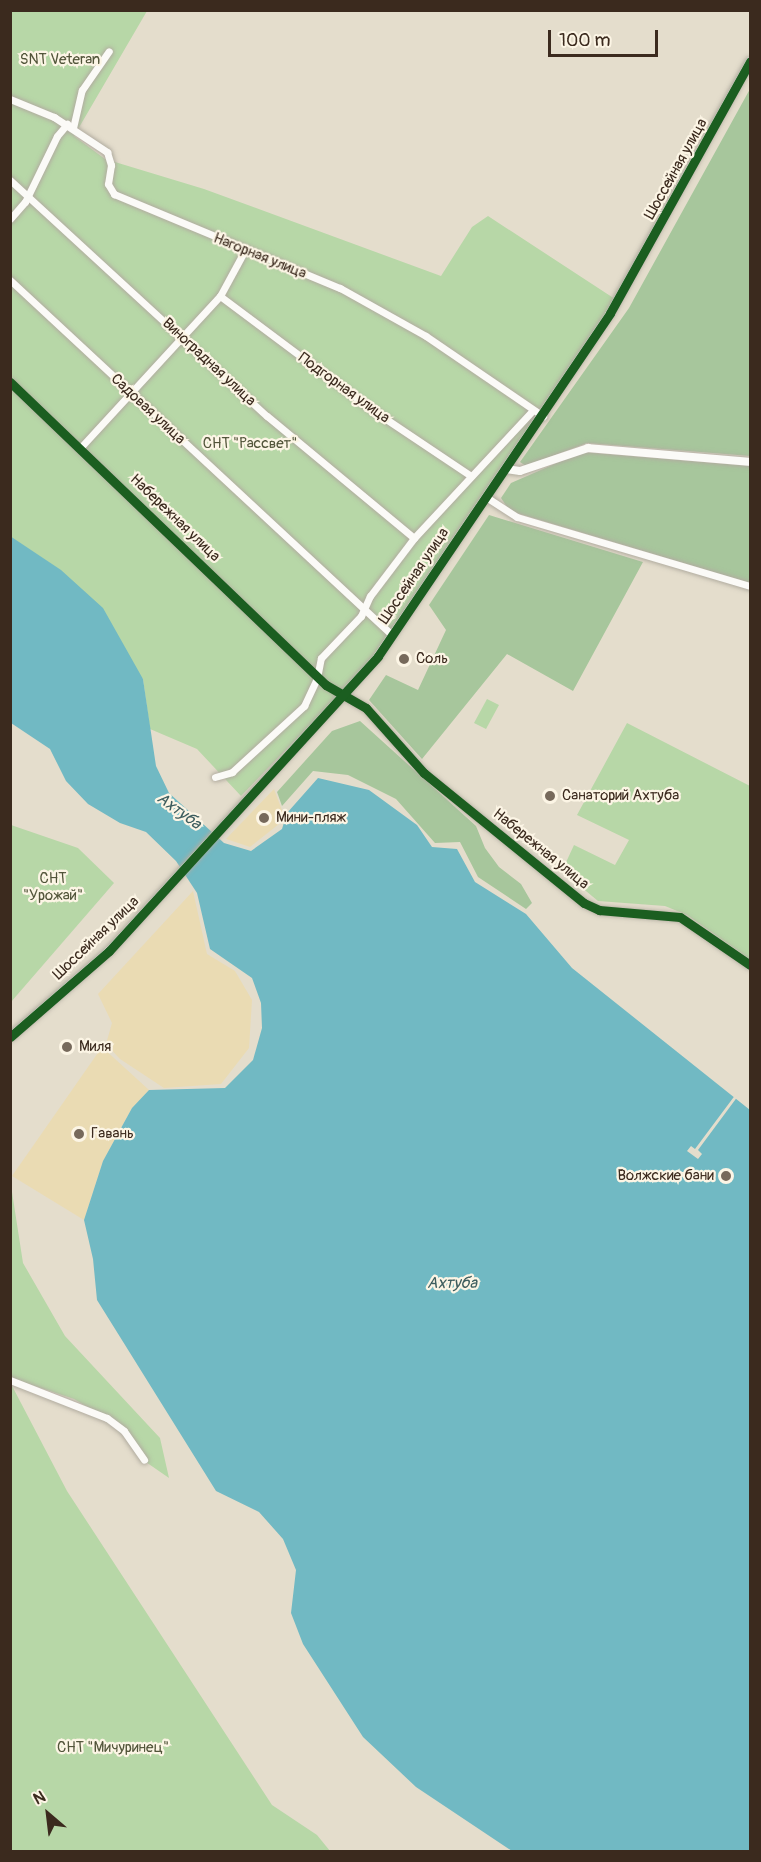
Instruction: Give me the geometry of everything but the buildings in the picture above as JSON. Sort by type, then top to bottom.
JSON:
[{"type":"street","points":[[10,219],[28,194],[57,136],[70,126],[82,90],[109,51]]},
{"type":"street","name":"Шоссейная улица","points":[[10,1037],[98,962],[345,694],[393,635],[543,416],[640,262],[750,61]]},
{"type":"street","name":"Нагорная улица","points":[[10,99],[70,126],[110,155],[108,184],[114,194],[340,288],[405,324],[532,411],[543,416]]},
{"type":"street","name":"Виноградная улица","points":[[10,180],[28,194],[267,416],[414,538]]},
{"type":"street","points":[[81,447],[220,296],[245,250]]},
{"type":"street","name":"Садовая улица","points":[[10,280],[393,635]]},
{"type":"street","name":"Подгорная улица","points":[[220,296],[374,411],[471,476]]},
{"type":"street","name":"Набережная улица","points":[[10,382],[81,447],[335,692],[345,694],[366,708],[424,773],[584,903],[599,910],[680,917],[750,964]]},
{"type":"street","points":[[215,777],[232,772],[303,706],[318,675],[321,658],[365,611],[370,596],[414,538],[460,493],[471,476],[532,411]]},
{"type":"street","points":[[506,469],[520,471],[588,448],[750,462]]},
{"type":"street","points":[[486,497],[517,517],[750,586]]},
{"type":"street","points":[[10,1380],[107,1418],[124,1431],[144,1460]]},
{"type":"green space","name":"СНТ \"Рассвет\"","points":[[11,11],[147,11],[74,136],[105,159],[204,189],[441,276],[472,227],[488,216],[615,299],[364,669],[241,796],[197,749],[150,729],[143,679],[11,537]]},
{"type":"green space","points":[[750,89],[750,456],[587,443],[526,466],[520,462],[629,308]]},
{"type":"green space","points":[[582,452],[750,466],[750,583],[509,510],[501,498],[511,483]]},
{"type":"green space","points":[[489,515],[643,562],[573,691],[507,654],[422,759],[369,700],[386,675],[418,690],[446,630],[429,605]]},
{"type":"green space","points":[[487,699],[499,705],[486,729],[474,723]]},
{"type":"green space","points":[[360,721],[476,826],[485,848],[499,867],[521,884],[532,903],[526,909],[478,877],[460,842],[435,843],[396,799],[348,775],[313,771],[282,806],[277,792],[332,731]]},
{"type":"green space","points":[[627,723],[750,786],[750,959],[687,915],[665,906],[598,901],[562,871],[574,845],[615,865],[629,840],[577,815]]},
{"type":"green space","name":"СНТ \"Урожай\"","points":[[11,825],[78,848],[114,883],[11,1002]]},
{"type":"green space","points":[[10,1179],[23,1263],[65,1336],[160,1438],[169,1478],[143,1460],[118,1425],[74,1399],[11,1378]]},
{"type":"green space","name":"СНТ \"Мичуринец\"","points":[[10,1382],[67,1491],[272,1805],[317,1835],[330,1851],[11,1851]]},
{"type":"sand","name":"Мини-пляж","points":[[274,789],[283,813],[279,824],[250,847],[226,839]]},
{"type":"sand","points":[[193,891],[207,954],[235,971],[252,1000],[249,1048],[221,1084],[164,1088],[120,1059],[106,1044],[112,1023],[98,994]]},
{"type":"sand","name":"Гавань","points":[[102,1047],[149,1090],[132,1108],[103,1161],[84,1220],[12,1176]]},
{"type":"water","name":"Ахтуба","points":[[10,536],[61,570],[103,608],[143,679],[156,766],[169,793],[224,843],[251,851],[282,829],[287,813],[318,778],[369,790],[417,825],[432,847],[457,849],[475,882],[526,914],[572,968],[750,1110],[750,1851],[512,1851],[416,1787],[363,1737],[303,1644],[291,1613],[296,1570],[283,1539],[259,1512],[216,1491],[97,1300],[93,1259],[84,1220],[103,1161],[132,1108],[149,1090],[225,1088],[253,1060],[262,1028],[261,1003],[252,978],[210,949],[197,893],[176,861],[146,832],[120,823],[88,804],[66,781],[50,749],[11,723]]},
{"type":"pier","points":[[736,1094],[738,1096],[698,1150],[702,1154],[698,1159],[687,1151],[691,1146],[695,1149]]},
{"type":"cycle path","points":[[10,1037],[109,951],[378,656],[610,313],[750,61]]},
{"type":"cycle path","points":[[10,382],[326,685],[366,708],[424,773],[584,903],[599,910],[680,917],[750,965]]},
{"type":"place","name":"Соль","points":[[404,659]]},
{"type":"place","name":"Санаторий Ахтуба","points":[[550,796]]},
{"type":"place","name":"Мини-пляж","points":[[264,818]]},
{"type":"place","name":"Миля","points":[[67,1047]]},
{"type":"place","name":"Гавань","points":[[79,1134]]},
{"type":"place","name":"Волжские бани","points":[[726,1176]]},
{"type":"park label","name":"SNT Veteran","points":[[60,60]]}]
